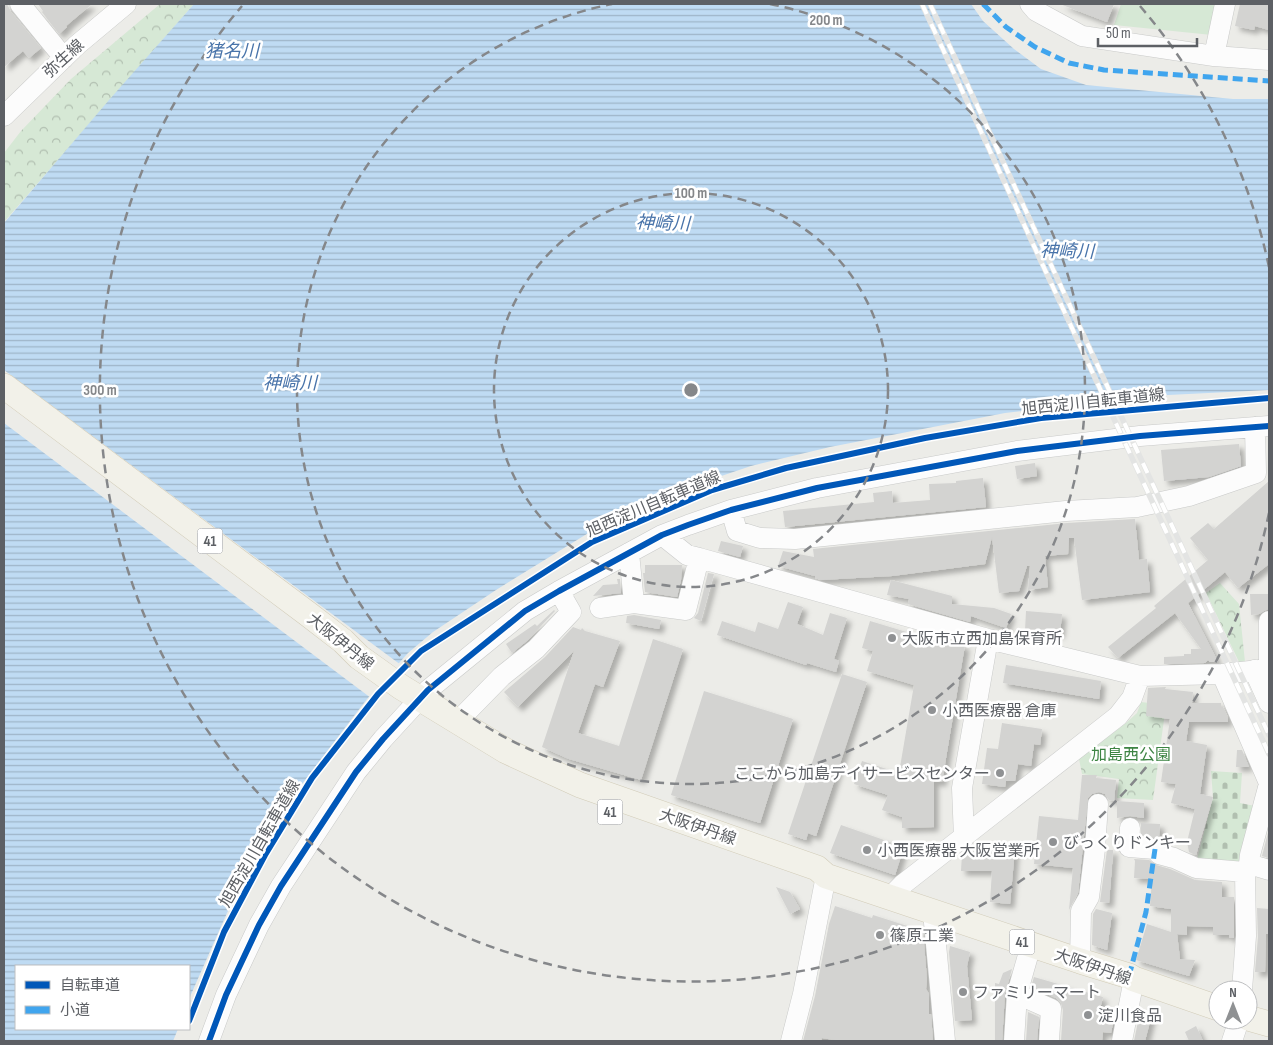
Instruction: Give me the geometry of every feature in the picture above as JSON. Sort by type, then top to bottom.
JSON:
[{"type":"main road","name":"大阪伊丹線","points":[[4,386],[343,641],[412,703],[457,722],[506,751],[580,785],[817,868],[826,876],[1129,976],[1134,980],[1208,1005]]},
{"type":"main road","name":"大阪伊丹線","points":[[4,408],[485,757],[560,795],[813,878],[826,876]]},
{"type":"street","points":[[20,4],[64,58]]},
{"type":"street","name":"弥生線","points":[[4,116],[64,58],[125,4]]},
{"type":"street","points":[[1030,4],[1036,11],[1082,36],[1214,56],[1269,60]]},
{"type":"street","points":[[1214,56],[1225,4]]},
{"type":"street","points":[[209,1041],[226,995],[259,925],[281,886],[356,772],[412,703],[525,611],[559,590],[662,536],[731,510],[818,488],[1017,451],[1140,436],[1262,426],[1256,473],[1189,496],[1138,507],[1066,511],[795,538],[760,538],[737,531],[731,510]]},
{"type":"street","points":[[662,536],[687,555],[988,639],[1140,676],[1222,674],[1264,670]]},
{"type":"street","points":[[629,553],[616,609],[686,610],[699,558]]},
{"type":"street","points":[[457,722],[502,676],[536,649],[571,612],[559,590]]},
{"type":"street","points":[[1269,621],[1264,670],[1269,703]]},
{"type":"street","points":[[964,838],[962,788],[988,639]]},
{"type":"street","points":[[1222,674],[1269,784],[1247,868],[1246,936],[1243,980]]},
{"type":"street","points":[[890,897],[902,885],[1118,716],[1132,698],[1140,676]]},
{"type":"street","points":[[1080,961],[1081,911],[1089,897],[1098,804]]},
{"type":"street","points":[[1130,828],[1129,847],[1155,850],[1159,854],[1174,858],[1196,868],[1269,870]]},
{"type":"street","points":[[791,1041],[803,994],[826,876]]},
{"type":"street","points":[[933,912],[945,1041]]},
{"type":"street","points":[[1014,1041],[1017,994],[1031,945]]},
{"type":"street","points":[[1122,1041],[1134,980]]},
{"type":"street","points":[[1017,994],[1050,1009],[1049,1041]]},
{"type":"green space","points":[[160,4],[194,4],[4,222],[4,153],[21,131],[71,79]]},
{"type":"green space","points":[[1121,4],[1218,4],[1212,35],[1114,25]]},
{"type":"green space","points":[[1220,583],[1239,604],[1245,662],[1240,664],[1206,593]]},
{"type":"green space","name":"加島西公園","points":[[1141,702],[1166,705],[1153,800],[1117,798],[1119,779],[1082,774],[1079,759],[1137,713]]},
{"type":"green space","points":[[1211,771],[1242,773],[1240,803],[1255,806],[1238,867],[1196,863],[1213,798]]},
{"type":"water","name":"神崎川","points":[[194,4],[971,4],[983,21],[1014,49],[1041,69],[1086,85],[1233,99],[1269,99],[1269,390],[1148,396],[1005,413],[830,447],[751,466],[662,496],[590,532],[496,590],[433,632],[408,653],[367,699],[302,784],[268,837],[227,913],[190,997],[190,965],[15,965],[15,1030],[178,1030],[173,1041],[4,1041],[4,223]]},
{"type":"pier","points":[[4,370],[401,665],[371,698],[4,423]]},
{"type":"building","points":[[4,4],[7,4],[11,12],[41,48],[29,58],[23,51],[4,67]]},
{"type":"building","points":[[38,4],[92,4],[59,34]]},
{"type":"building","points":[[1060,4],[1114,4],[1107,22]]},
{"type":"building","points":[[1240,4],[1269,4],[1269,30],[1255,26],[1254,30],[1235,26]]},
{"type":"building","points":[[1239,444],[1241,466],[1209,477],[1164,481],[1161,450]]},
{"type":"building","points":[[1035,463],[1037,476],[1017,479],[1015,466]]},
{"type":"building","points":[[983,478],[986,507],[785,527],[783,511],[874,502],[873,493],[892,491],[893,503],[930,500],[929,484],[956,483],[956,481]]},
{"type":"building","points":[[1269,481],[1269,564],[1238,588],[1225,572],[1188,603],[1218,662],[1210,662],[1208,660],[1205,663],[1164,664],[1164,657],[1184,656],[1184,654],[1191,654],[1191,649],[1201,649],[1175,613],[1118,658],[1108,647],[1156,608],[1154,606],[1208,560],[1190,538],[1208,523],[1214,529]]},
{"type":"building","points":[[1135,519],[1139,560],[1147,559],[1150,592],[1082,600],[1074,538],[1069,538],[1068,554],[1045,556],[1048,587],[1028,590],[1030,566],[1027,566],[1019,591],[999,593],[992,537],[985,564],[892,576],[821,580],[815,578],[815,576],[778,566],[783,551],[814,557],[813,549],[1067,523]]},
{"type":"building","points":[[721,541],[743,546],[740,557],[718,551]]},
{"type":"building","points":[[645,565],[682,565],[677,597],[645,592],[643,573],[645,573]]},
{"type":"building","points":[[708,573],[714,574],[701,621],[694,618],[698,613]]},
{"type":"building","points":[[617,579],[620,579],[621,593],[593,596],[603,585],[618,584]]},
{"type":"building","points":[[891,580],[952,596],[952,604],[994,608],[1011,614],[1006,628],[971,616],[970,622],[908,604],[909,599],[887,595]]},
{"type":"building","points":[[1250,594],[1269,594],[1269,609],[1259,614],[1251,615]]},
{"type":"building","points":[[788,602],[803,607],[797,624],[823,635],[830,613],[847,618],[834,659],[839,661],[836,672],[807,663],[806,665],[717,635],[722,621],[755,632],[758,622],[778,629]]},
{"type":"building","points":[[554,610],[528,640],[512,653],[506,644],[535,624],[537,626]]},
{"type":"building","points":[[1026,611],[1062,614],[1060,634],[1025,631]]},
{"type":"building","points":[[634,615],[661,620],[659,629],[626,623],[627,616]]},
{"type":"building","points":[[870,621],[913,634],[912,636],[965,645],[942,782],[934,781],[934,827],[902,828],[902,817],[882,810],[888,795],[854,784],[862,761],[899,773],[914,685],[867,671],[873,651],[862,648]]},
{"type":"building","points":[[573,627],[581,630],[582,628],[585,631],[620,641],[603,687],[595,684],[578,733],[619,746],[653,639],[683,649],[641,780],[569,759],[542,747],[574,651],[518,707],[504,692],[545,657]]},
{"type":"building","points":[[1006,665],[1101,681],[1099,699],[1003,683]]},
{"type":"building","points":[[842,674],[867,682],[816,836],[808,833],[806,840],[788,834]]},
{"type":"building","points":[[1166,687],[1165,689],[1193,692],[1192,703],[1221,703],[1221,707],[1223,707],[1228,717],[1228,722],[1189,722],[1186,741],[1207,745],[1200,794],[1213,797],[1196,855],[1189,852],[1187,842],[1195,809],[1171,803],[1176,784],[1161,782],[1170,719],[1146,716],[1148,688]]},
{"type":"building","points":[[704,691],[793,719],[760,823],[671,795]]},
{"type":"building","points":[[1002,723],[1042,729],[1040,745],[1034,744],[1031,766],[1018,764],[1015,781],[1006,781],[1005,787],[982,784],[987,748],[998,749]]},
{"type":"building","points":[[1237,750],[1242,750],[1249,767],[1236,767]]},
{"type":"building","points":[[1082,775],[1097,775],[1096,778],[1116,780],[1114,801],[1109,800],[1105,794],[1099,792],[1092,794],[1088,798],[1078,893],[1069,910],[1073,868],[1034,864],[1039,816],[1078,820]]},
{"type":"building","points":[[1117,801],[1144,803],[1144,818],[1130,816],[1117,818]]},
{"type":"building","points":[[1141,823],[1160,824],[1159,838],[1141,836]]},
{"type":"building","name":"小西医療器 大阪営業所","points":[[841,825],[904,847],[895,875],[830,853]]},
{"type":"building","points":[[1269,829],[1269,858],[1262,856]]},
{"type":"building","points":[[973,845],[1015,849],[1010,904],[990,902],[992,871],[961,871],[962,854]]},
{"type":"building","points":[[1107,850],[1113,850],[1109,903],[1100,902]]},
{"type":"building","points":[[1134,859],[1149,860],[1156,865],[1195,880],[1222,882],[1222,897],[1234,897],[1234,938],[1229,938],[1229,935],[1213,935],[1213,927],[1187,926],[1187,935],[1177,934],[1180,959],[1195,960],[1189,976],[1136,960],[1147,924],[1171,932],[1171,909],[1150,906],[1152,879],[1134,878]]},
{"type":"building","points":[[776,887],[790,892],[800,909],[790,914]]},
{"type":"building","points":[[835,906],[872,918],[873,915],[923,931],[926,989],[929,994],[929,1014],[931,1014],[933,1041],[841,1041],[822,1038],[821,1041],[803,1041],[815,996],[829,924]]},
{"type":"building","points":[[1257,908],[1269,909],[1269,934],[1266,934],[1265,972],[1255,972],[1258,937]]},
{"type":"building","points":[[1096,909],[1112,913],[1107,950],[1092,945],[1093,914]]},
{"type":"building","points":[[950,946],[970,952],[967,966],[972,1020],[955,1021]]},
{"type":"building","points":[[1012,969],[1005,993],[1002,1041],[995,1041],[995,983],[999,984],[1003,973]]},
{"type":"building","points":[[1034,977],[1103,997],[1100,1009],[1115,1013],[1111,1033],[1103,1032],[1102,1041],[1061,1041],[1063,1010],[1061,1003],[1056,998],[1031,987]]},
{"type":"building","points":[[1028,1012],[1039,1017],[1037,1041],[1026,1041]]},
{"type":"building","points":[[1140,1012],[1152,1014],[1145,1041],[1134,1041]]},
{"type":"building","points":[[1196,1026],[1203,1041],[1189,1041],[1185,1032]]},
{"type":"railway","points":[[922,4],[1269,754]]},
{"type":"railway","points":[[930,4],[1269,735]]},
{"type":"marked path","points":[[983,4],[1006,27],[1035,47],[1069,63],[1104,70],[1269,81]]},
{"type":"marked path","points":[[1129,976],[1146,912],[1155,849]]},
{"type":"cycle path","name":"旭西淀川自転車道線","points":[[190,1018],[224,932],[265,855],[312,778],[378,694],[421,651],[592,542],[712,490],[786,468],[925,438],[1041,418],[1269,398]]},
{"type":"cycle path","points":[[209,1041],[226,995],[259,925],[281,886],[356,772],[428,690],[525,611],[559,591],[662,535],[731,510],[817,488],[1017,451],[1140,436],[1269,426]]},
{"type":"place","name":"大阪市立西加島保育所","points":[[892,638]]},
{"type":"place","name":"小西医療器 倉庫","points":[[932,710]]},
{"type":"place","name":"ここから加島デイサービスセンター","points":[[1000,773]]},
{"type":"place","name":"びっくりドンキー","points":[[1053,842]]},
{"type":"place","name":"小西医療器 大阪営業所","points":[[867,850]]},
{"type":"place","name":"篠原工業","points":[[880,935]]},
{"type":"place","name":"ファミリーマート","points":[[963,992]]},
{"type":"place","name":"淀川食品","points":[[1088,1015]]},
{"type":"water label","name":"猪名川","points":[[232,51]]}]
